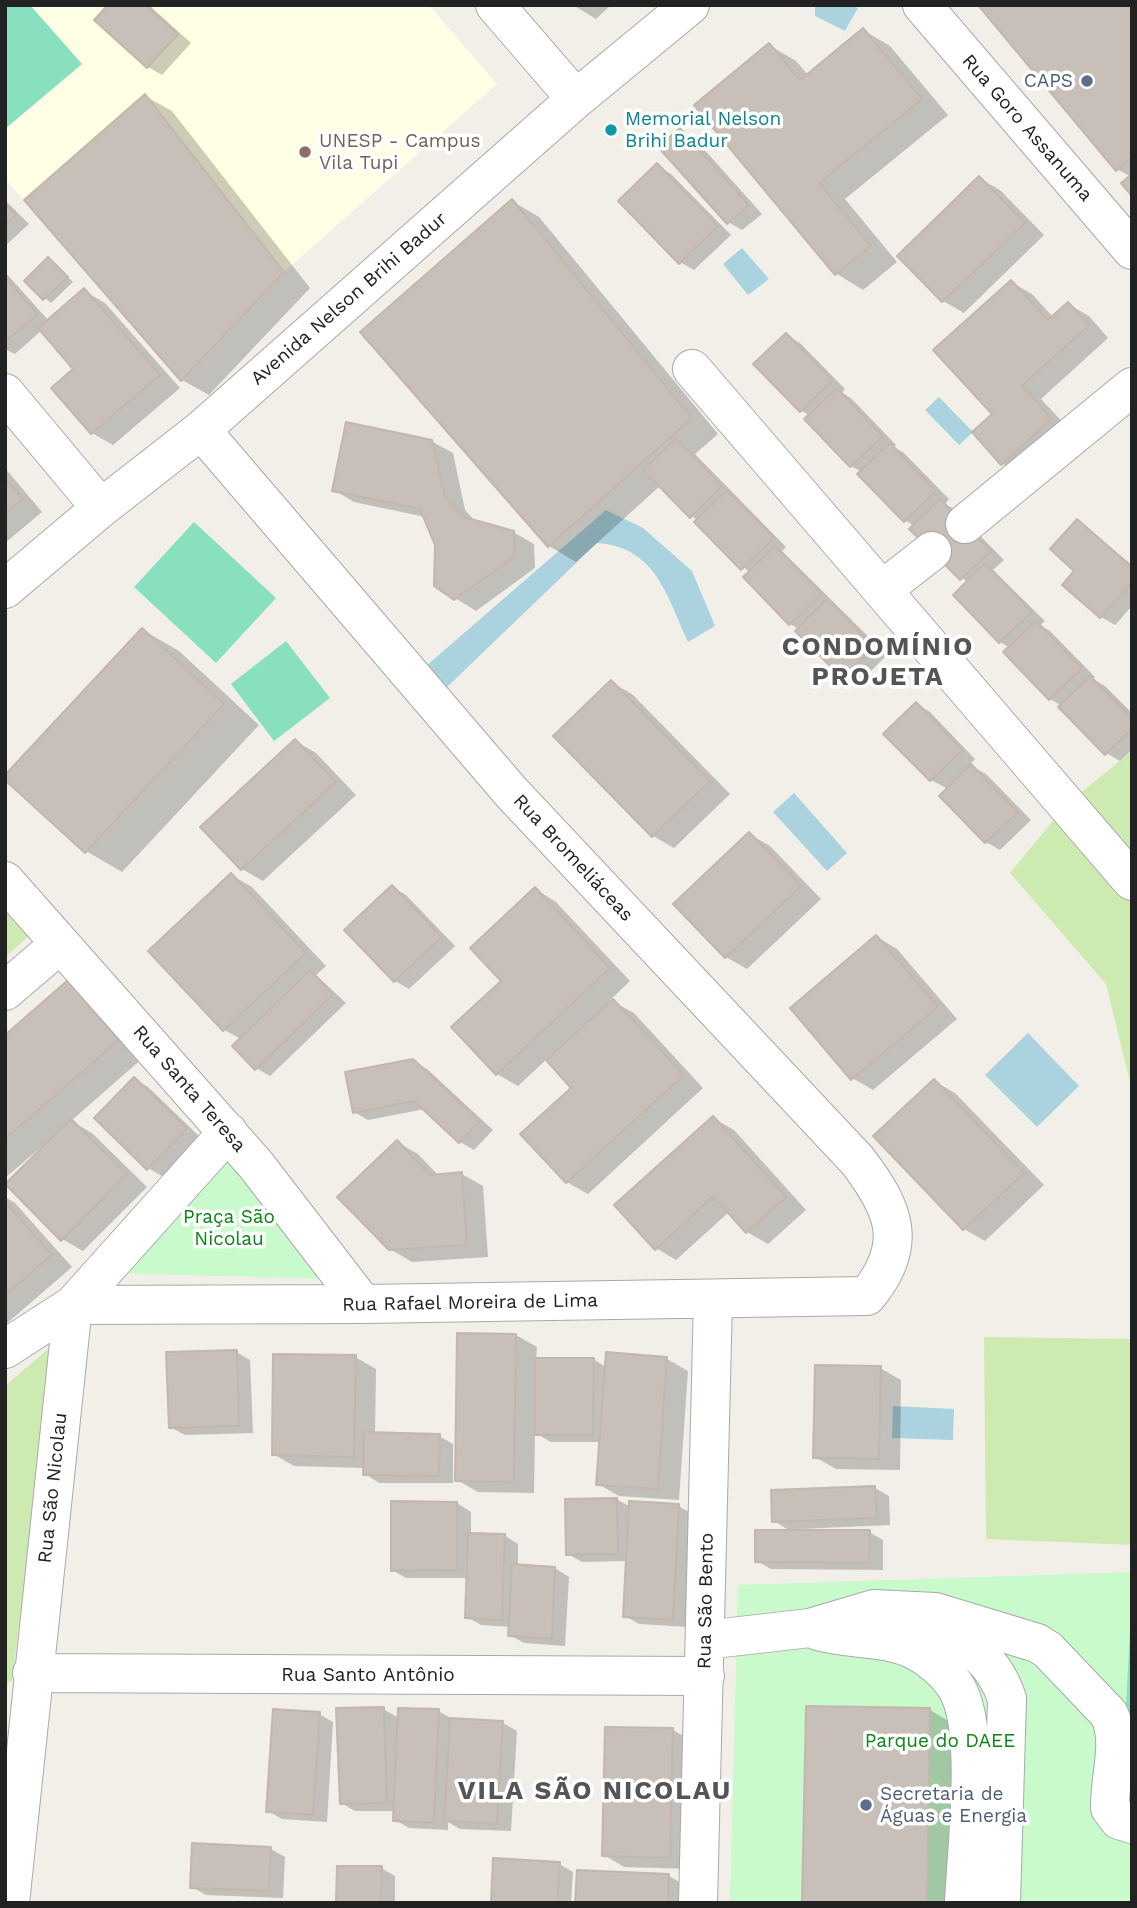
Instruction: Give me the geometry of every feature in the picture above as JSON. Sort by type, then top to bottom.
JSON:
[{"type":"street","points":[[495,5],[576,99]]},
{"type":"street","name":"Avenida Nelson Brihi Badur","points":[[5,589],[101,508],[201,430],[576,99],[690,5]]},
{"type":"street","name":"Rua Goro Assanuma","points":[[922,5],[1132,250]]},
{"type":"street","points":[[692,369],[1132,881]]},
{"type":"street","points":[[965,524],[1132,387]]},
{"type":"street","points":[[5,393],[101,508]]},
{"type":"street","name":"Rua Bromeliáceas","points":[[201,430],[511,792],[856,1160],[875,1184],[888,1209],[893,1234],[892,1255],[885,1275],[867,1296]]},
{"type":"street","points":[[883,590],[932,551]]},
{"type":"street","name":"Rua Santa Teresa","points":[[5,881],[228,1132],[363,1304]]},
{"type":"street","points":[[5,991],[61,944]]},
{"type":"street","points":[[5,1349],[73,1305],[228,1132]]},
{"type":"street","name":"Rua Rafael Moreira de Lima","points":[[73,1305],[363,1304],[867,1296]]},
{"type":"street","name":"Rua São Bento","points":[[698,1903],[713,1300]]},
{"type":"street","name":"Rua São Nicolau","points":[[10,1903],[32,1673],[73,1305]]},
{"type":"street","points":[[840,1627],[887,1607],[935,1612],[1023,1637],[1048,1650],[1103,1706],[1114,1723],[1116,1744],[1110,1808],[1112,1815],[1132,1824]]},
{"type":"street","points":[[840,1627],[894,1615],[934,1627],[984,1657],[1001,1682],[1009,1717],[1001,1903]]},
{"type":"street","points":[[840,1627],[896,1643],[928,1657],[956,1686],[963,1703],[970,1745],[964,1903]]},
{"type":"street","name":"Rua Santo Antônio","points":[[32,1673],[705,1658],[840,1627]]},
{"type":"shaded area","name":"UNESP - Campus Vila Tupi","points":[[5,5],[429,5],[497,84],[284,272],[145,94],[24,200],[5,179]]},
{"type":"green space","points":[[5,5],[30,5],[82,64],[5,129]]},
{"type":"green space","points":[[194,522],[276,598],[216,663],[134,587]]},
{"type":"green space","points":[[286,641],[330,698],[274,741],[231,684]]},
{"type":"green space","points":[[1132,751],[1132,1090],[1106,984],[1010,873],[1066,805]]},
{"type":"green space","points":[[5,912],[29,936],[5,957]]},
{"type":"green space","name":"Praça São Nicolau","points":[[236,1155],[326,1279],[114,1273]]},
{"type":"green space","points":[[984,1337],[1132,1339],[1132,1545],[986,1539]]},
{"type":"green space","points":[[55,1343],[12,1681],[5,1683],[5,1386]]},
{"type":"green space","name":"Parque do DAEE","points":[[1132,1572],[1132,1903],[730,1903],[738,1585]]},
{"type":"green space","points":[[1132,1610],[1132,1787],[1122,1786]]},
{"type":"water","points":[[815,5],[852,5],[858,8],[845,31],[815,16]]},
{"type":"water","points":[[742,248],[769,279],[748,295],[723,264]]},
{"type":"water","points":[[939,397],[973,432],[959,445],[925,410]]},
{"type":"water","points":[[606,510],[643,528],[692,571],[715,626],[688,642],[666,592],[646,564],[617,547],[597,543],[446,688],[426,666]]},
{"type":"water","points":[[794,793],[847,853],[827,871],[773,812]]},
{"type":"water","points":[[1028,1033],[1079,1086],[1037,1127],[985,1075]]},
{"type":"water","points":[[893,1406],[954,1409],[953,1440],[892,1438]]},
{"type":"building","points":[[108,5],[146,5],[178,34],[147,68],[94,20]]},
{"type":"building","name":"CAPS","points":[[978,5],[1132,5],[1132,157],[1116,171]]},
{"type":"building","points":[[863,28],[922,99],[819,183],[871,246],[835,275],[694,105],[769,43],[800,80]]},
{"type":"building","points":[[145,94],[284,272],[181,381],[24,200]]},
{"type":"building","points":[[680,128],[749,205],[727,224],[658,147]]},
{"type":"building","points":[[657,163],[718,226],[679,264],[618,201]]},
{"type":"building","points":[[1132,174],[1132,196],[1121,183]]},
{"type":"building","points":[[979,176],[1025,223],[942,302],[897,256]]},
{"type":"building","points":[[512,199],[692,418],[548,547],[360,332]]},
{"type":"building","points":[[5,204],[16,215],[5,225]]},
{"type":"building","points":[[48,257],[68,277],[43,300],[24,281]]},
{"type":"building","points":[[5,277],[38,314],[5,342]]},
{"type":"building","points":[[1011,280],[1048,320],[1068,302],[1089,325],[1022,386],[1052,419],[1001,465],[972,432],[992,414],[933,350]]},
{"type":"building","points":[[84,288],[160,375],[91,434],[51,388],[73,369],[38,328]]},
{"type":"building","points":[[786,333],[833,380],[800,412],[753,364]]},
{"type":"building","points":[[837,388],[883,436],[850,467],[804,419]]},
{"type":"building","points":[[346,422],[432,440],[445,496],[464,517],[514,531],[515,556],[454,600],[434,586],[435,545],[420,509],[332,491]]},
{"type":"building","points":[[676,438],[722,486],[690,518],[643,470]]},
{"type":"building","points":[[890,443],[936,491],[904,522],[857,474]]},
{"type":"building","points":[[5,479],[23,499],[5,514]]},
{"type":"building","points":[[727,490],[774,538],[741,570],[694,522]]},
{"type":"building","points":[[940,499],[991,551],[960,580],[909,529]]},
{"type":"building","points":[[1077,519],[1132,567],[1132,583],[1100,618],[1062,585],[1074,571],[1050,549]]},
{"type":"building","points":[[775,546],[822,594],[789,625],[743,577]]},
{"type":"building","points":[[985,563],[1032,612],[999,643],[953,595]]},
{"type":"building","points":[[827,599],[874,647],[842,678],[795,631]]},
{"type":"building","points":[[1036,621],[1082,668],[1049,700],[1003,652]]},
{"type":"building","points":[[142,628],[224,704],[85,853],[5,780],[5,775]]},
{"type":"building","points":[[1090,676],[1132,718],[1132,729],[1105,755],[1058,707]]},
{"type":"building","points":[[611,680],[710,781],[652,837],[553,736]]},
{"type":"building","points":[[916,702],[963,750],[930,781],[883,734]]},
{"type":"building","points":[[295,739],[336,782],[241,870],[200,827]]},
{"type":"building","points":[[971,764],[1018,812],[985,843],[939,796]]},
{"type":"building","points":[[749,832],[801,886],[725,958],[673,904]]},
{"type":"building","points":[[231,873],[306,953],[223,1031],[148,951]]},
{"type":"building","points":[[392,885],[442,937],[394,982],[344,930]]},
{"type":"building","points":[[535,887],[610,968],[496,1075],[451,1027],[501,981],[470,948]]},
{"type":"building","points":[[876,935],[938,1007],[851,1080],[790,1008]]},
{"type":"building","points":[[310,970],[333,994],[255,1070],[232,1046]]},
{"type":"building","points":[[68,980],[119,1040],[5,1139],[5,1035]]},
{"type":"building","points":[[613,999],[684,1075],[566,1183],[520,1134],[571,1088],[546,1060]]},
{"type":"building","points":[[413,1059],[480,1121],[459,1143],[414,1101],[353,1113],[345,1072]]},
{"type":"building","points":[[134,1077],[187,1128],[147,1170],[94,1118]]},
{"type":"building","points":[[934,1079],[1024,1173],[963,1230],[873,1136]]},
{"type":"building","points":[[713,1116],[786,1197],[746,1233],[713,1196],[655,1250],[614,1205]]},
{"type":"building","points":[[71,1119],[127,1174],[61,1241],[5,1184]]},
{"type":"building","points":[[397,1140],[430,1175],[462,1172],[467,1245],[389,1250],[337,1197]]},
{"type":"building","points":[[5,1202],[52,1255],[5,1295]]},
{"type":"building","points":[[457,1333],[516,1334],[514,1482],[455,1481]]},
{"type":"building","points":[[237,1350],[239,1426],[169,1428],[166,1352]]},
{"type":"building","points":[[606,1352],[667,1357],[658,1489],[596,1485]]},
{"type":"building","points":[[273,1354],[356,1355],[354,1457],[272,1455]]},
{"type":"building","points":[[535,1358],[594,1358],[593,1435],[535,1435]]},
{"type":"building","points":[[815,1365],[881,1366],[879,1459],[813,1458]]},
{"type":"building","points":[[364,1432],[440,1434],[439,1476],[363,1475]]},
{"type":"building","points":[[875,1486],[877,1518],[772,1522],[771,1490]]},
{"type":"building","points":[[617,1498],[618,1554],[566,1555],[565,1499]]},
{"type":"building","points":[[391,1501],[457,1502],[457,1570],[391,1571]]},
{"type":"building","points":[[629,1501],[679,1504],[673,1620],[623,1617]]},
{"type":"building","points":[[755,1530],[870,1530],[869,1563],[755,1562]]},
{"type":"building","points":[[468,1533],[505,1534],[502,1620],[465,1618]]},
{"type":"building","points":[[512,1564],[555,1567],[552,1639],[508,1636]]},
{"type":"building","name":"Secretaria de Águas e Energia","points":[[806,1706],[930,1708],[927,1903],[802,1903]]},
{"type":"building","points":[[384,1707],[387,1803],[340,1804],[336,1708]]},
{"type":"building","points":[[398,1708],[439,1709],[434,1823],[393,1821]]},
{"type":"building","points":[[273,1709],[320,1712],[313,1815],[266,1812]]},
{"type":"building","points":[[450,1718],[503,1721],[497,1824],[444,1821]]},
{"type":"building","points":[[605,1727],[673,1728],[670,1858],[602,1856]]},
{"type":"building","points":[[192,1843],[271,1847],[269,1891],[190,1888]]},
{"type":"building","points":[[493,1858],[560,1862],[557,1903],[491,1903]]},
{"type":"building","points":[[337,1866],[382,1866],[381,1903],[336,1903]]},
{"type":"building","points":[[577,1870],[669,1874],[668,1903],[575,1903]]},
{"type":"place","name":"CAPS","points":[[1087,81]]},
{"type":"place","name":"Memorial Nelson Brihi Badur","points":[[611,130]]},
{"type":"place","name":"UNESP - Campus Vila Tupi","points":[[305,152]]},
{"type":"place","name":"Secretaria de Águas e Energia","points":[[866,1805]]},
{"type":"district","name":"CONDOMÍNIO PROJETA","points":[[878,662]]},
{"type":"district","name":"VILA SÃO NICOLAU","points":[[595,1791]]}]
